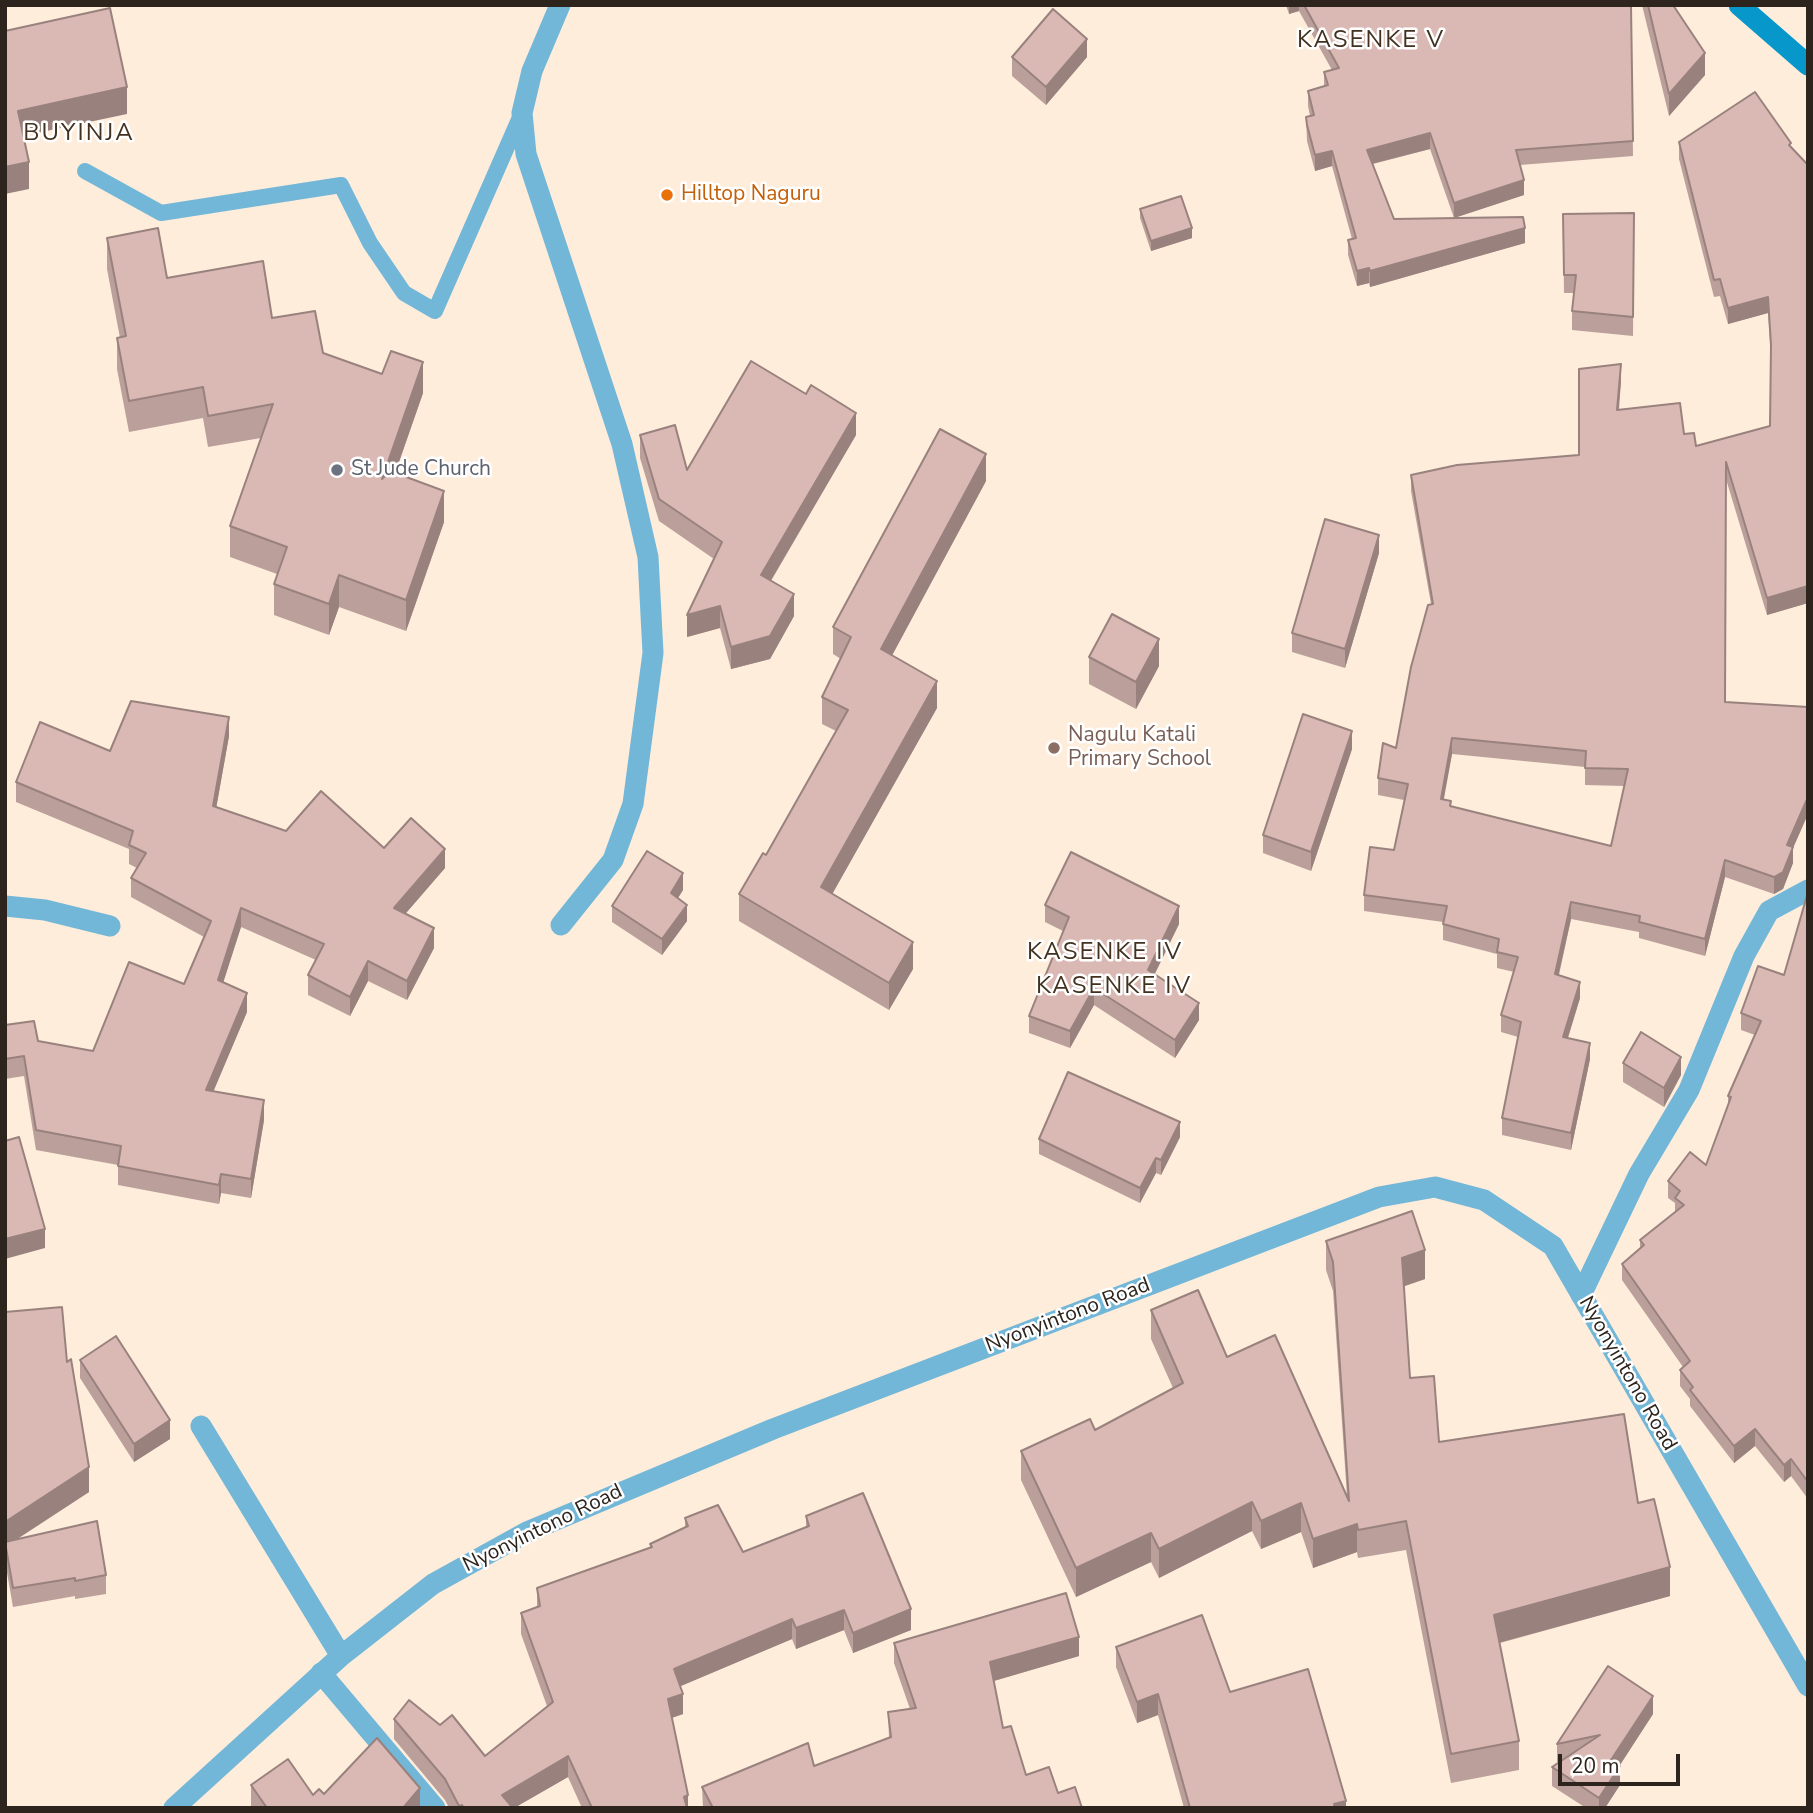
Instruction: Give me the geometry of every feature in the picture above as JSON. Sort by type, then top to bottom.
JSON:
[{"type":"street","points":[[560,5],[532,71],[522,113],[526,155],[622,444],[648,557],[653,653],[633,804],[613,860],[561,925]]},
{"type":"street","points":[[1739,5],[1808,65]]},
{"type":"street","points":[[1581,1295],[1639,1174],[1689,1090],[1744,956],[1769,911],[1808,890]]},
{"type":"street","points":[[5,906],[45,911],[110,926]]},
{"type":"street","name":"Nyonyintono Road","points":[[174,1808],[321,1673],[433,1584],[539,1527],[773,1429],[1379,1197],[1435,1187],[1484,1200],[1553,1246],[1808,1686]]},
{"type":"street","points":[[201,1426],[341,1656]]},
{"type":"street","points":[[321,1673],[435,1808]]},
{"type":"lane","points":[[85,171],[161,213],[341,185],[370,243],[404,293],[435,311],[522,113]]},
{"type":"building","points":[[1304,5],[1631,5],[1633,141],[1516,150],[1524,180],[1454,203],[1430,133],[1367,150],[1394,219],[1523,217],[1525,228],[1370,271],[1369,268],[1357,271],[1348,240],[1356,238],[1332,151],[1315,155],[1306,117],[1314,115],[1308,91],[1328,85],[1324,72],[1339,68]]},
{"type":"building","points":[[1648,5],[1673,5],[1705,53],[1669,94]]},
{"type":"building","points":[[110,8],[127,87],[18,111],[29,162],[5,167],[5,31]]},
{"type":"building","points":[[1053,9],[1087,39],[1046,87],[1012,57]]},
{"type":"building","points":[[1755,92],[1791,143],[1789,145],[1808,165],[1808,586],[1767,598],[1726,462],[1725,702],[1808,707],[1808,797],[1787,845],[1793,847],[1783,872],[1774,877],[1725,860],[1705,939],[1639,922],[1640,916],[1571,902],[1555,974],[1580,982],[1563,1037],[1590,1043],[1571,1133],[1502,1118],[1521,1022],[1501,1015],[1518,957],[1497,952],[1499,939],[1443,924],[1447,906],[1364,895],[1370,847],[1394,850],[1408,784],[1378,778],[1383,743],[1396,748],[1411,667],[1428,605],[1433,604],[1411,475],[1457,465],[1579,455],[1579,369],[1621,364],[1617,410],[1680,403],[1684,434],[1694,433],[1696,446],[1770,426],[1771,345],[1768,297],[1728,308],[1720,279],[1714,280],[1679,142]],"holes":[[[1452,738],[1586,751],[1585,768],[1628,769],[1611,846],[1450,806],[1451,801],[1441,799]]]},
{"type":"building","points":[[1181,196],[1192,228],[1151,241],[1140,209]]},
{"type":"building","points":[[1634,213],[1633,317],[1572,311],[1576,275],[1564,275],[1563,214]]},
{"type":"building","points":[[158,228],[167,278],[263,261],[272,318],[315,311],[323,353],[382,374],[391,351],[423,362],[382,479],[390,471],[444,491],[406,600],[339,575],[329,604],[274,584],[287,547],[230,526],[273,404],[208,416],[203,387],[129,401],[117,338],[126,336],[107,238]]},
{"type":"building","points":[[751,361],[806,394],[811,385],[856,413],[761,575],[794,594],[770,636],[731,647],[720,606],[687,615],[722,542],[659,499],[640,435],[675,425],[687,470]]},
{"type":"building","points":[[940,429],[986,454],[881,649],[937,681],[821,887],[913,942],[889,983],[739,894],[763,853],[766,855],[848,710],[822,697],[851,637],[833,627]]},
{"type":"building","points":[[1325,519],[1379,535],[1345,649],[1292,633]]},
{"type":"building","points":[[1112,614],[1159,639],[1136,682],[1089,657]]},
{"type":"building","points":[[131,701],[229,717],[213,806],[286,831],[321,791],[384,848],[411,818],[445,849],[394,908],[434,928],[407,981],[368,961],[350,997],[308,975],[324,944],[241,908],[218,980],[247,993],[206,1090],[264,1100],[251,1179],[221,1174],[219,1185],[118,1166],[121,1146],[36,1130],[24,1056],[5,1059],[5,1025],[34,1021],[38,1041],[93,1051],[129,962],[184,984],[211,921],[131,878],[146,853],[129,845],[133,831],[16,782],[40,722],[110,751]]},
{"type":"building","points":[[1303,714],[1352,731],[1311,852],[1263,835]]},
{"type":"building","points":[[647,851],[683,873],[671,893],[687,905],[662,939],[612,906]]},
{"type":"building","points":[[1071,852],[1179,906],[1148,970],[1199,1003],[1175,1040],[1094,988],[1070,1031],[1029,1016],[1069,917],[1045,905]]},
{"type":"building","points":[[1808,892],[1808,1482],[1791,1459],[1784,1465],[1755,1429],[1734,1446],[1690,1390],[1693,1387],[1680,1370],[1690,1361],[1622,1264],[1644,1245],[1640,1240],[1684,1205],[1675,1198],[1680,1191],[1668,1181],[1690,1152],[1706,1165],[1731,1097],[1728,1096],[1761,1021],[1741,1013],[1758,966],[1784,975]]},
{"type":"building","points":[[1641,1032],[1681,1057],[1664,1088],[1623,1063]]},
{"type":"building","points":[[1068,1072],[1180,1122],[1161,1160],[1156,1158],[1140,1188],[1039,1139]]},
{"type":"building","points":[[19,1137],[45,1229],[5,1239],[5,1141]]},
{"type":"building","points":[[1412,1211],[1425,1250],[1402,1258],[1410,1378],[1434,1376],[1439,1442],[1624,1414],[1638,1503],[1654,1499],[1670,1567],[1494,1615],[1519,1741],[1451,1754],[1406,1521],[1358,1530],[1357,1524],[1313,1539],[1301,1503],[1261,1521],[1252,1502],[1159,1549],[1151,1533],[1076,1568],[1021,1451],[1090,1419],[1095,1430],[1183,1383],[1151,1310],[1198,1290],[1227,1357],[1275,1335],[1349,1501],[1333,1262],[1326,1241]]},
{"type":"building","points":[[62,1307],[67,1362],[71,1359],[89,1467],[5,1522],[5,1312]]},
{"type":"building","points":[[116,1336],[170,1420],[134,1444],[80,1360]]},
{"type":"building","points":[[863,1493],[911,1609],[853,1633],[844,1610],[796,1628],[792,1619],[674,1669],[683,1694],[668,1699],[688,1795],[684,1797],[687,1808],[592,1808],[568,1756],[502,1795],[513,1808],[464,1808],[459,1806],[445,1779],[394,1719],[409,1700],[440,1725],[452,1715],[485,1756],[553,1702],[521,1613],[540,1606],[537,1588],[652,1547],[650,1544],[688,1526],[685,1518],[718,1505],[743,1552],[809,1526],[806,1516]]},
{"type":"building","points":[[97,1521],[106,1575],[13,1588],[5,1542]]},
{"type":"building","points":[[1066,1593],[1079,1637],[990,1662],[1003,1728],[1011,1726],[1026,1775],[1049,1767],[1058,1793],[1075,1787],[1082,1808],[713,1808],[702,1787],[808,1743],[814,1766],[891,1737],[888,1712],[916,1708],[894,1643]]},
{"type":"building","points":[[1202,1615],[1230,1692],[1308,1669],[1346,1801],[1334,1804],[1335,1808],[1190,1808],[1158,1694],[1137,1702],[1116,1647]]},
{"type":"building","points":[[1608,1666],[1653,1696],[1611,1760],[1620,1766],[1599,1798],[1552,1767],[1600,1735],[1557,1744]]},
{"type":"building","points":[[377,1738],[420,1788],[403,1808],[267,1808],[251,1785],[288,1759],[313,1795],[319,1789],[324,1794]]},
{"type":"place","name":"Hilltop Naguru","points":[[667,195]]},
{"type":"place","name":"St Jude Church","points":[[337,470]]},
{"type":"place","name":"Nagulu Katali Primary School","points":[[1054,748]]},
{"type":"district","name":"KASENKE V","points":[[1371,41]]},
{"type":"district","name":"BUYINJA","points":[[79,134]]},
{"type":"district","name":"KASENKE IV","points":[[1105,953]]},
{"type":"district","name":"KASENKE IV","points":[[1114,987]]}]
